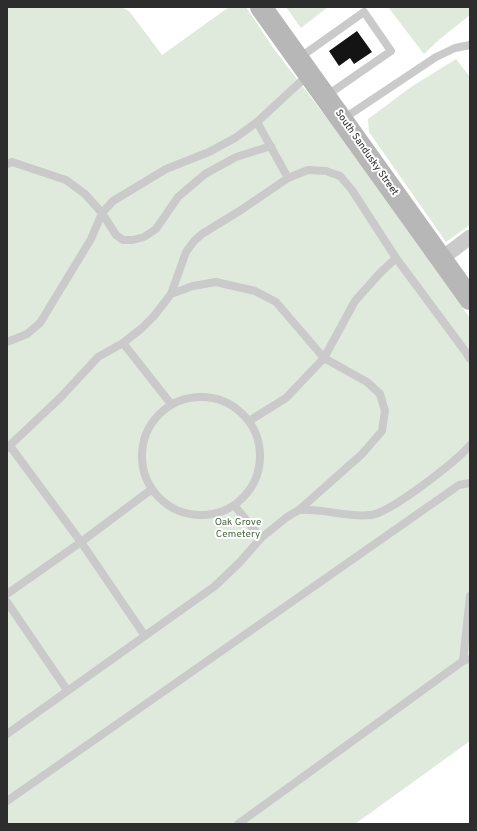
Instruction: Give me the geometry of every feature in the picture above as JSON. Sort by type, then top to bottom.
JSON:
[{"type":"street","name":"South Sandusky Street","points":[[261,7],[470,298]]},
{"type":"street","points":[[441,259],[470,238]]},
{"type":"lane","points":[[7,342],[27,334],[40,323],[91,239],[102,213],[113,201],[166,169],[209,152],[235,138],[257,122],[304,66],[364,12],[391,51],[326,97]]},
{"type":"lane","points":[[342,120],[436,57],[455,48],[470,45]]},
{"type":"lane","points":[[257,122],[288,178]]},
{"type":"lane","points":[[7,164],[12,162],[66,180],[85,194],[102,213],[116,235],[123,240],[133,240],[144,237],[156,229],[178,197],[205,174],[236,157],[271,146]]},
{"type":"lane","points":[[145,636],[81,542],[8,447],[61,397],[98,357],[122,343],[142,328],[154,316],[171,294],[186,252],[194,241],[202,234],[288,178],[308,170],[326,171],[340,176],[352,190],[396,258],[470,358]]},
{"type":"lane","points":[[249,421],[286,398],[324,358],[355,301],[380,272],[396,258]]},
{"type":"lane","points":[[7,734],[215,586],[240,562],[261,538],[287,517],[299,510],[362,454],[382,430],[385,411],[380,394],[367,382],[324,358],[276,302],[255,291],[216,282],[193,286],[171,294]]},
{"type":"lane","points":[[122,343],[171,404]]},
{"type":"lane","points":[[204,396],[222,400],[237,408],[249,421],[258,438],[260,456],[257,475],[248,492],[234,505],[217,513],[199,515],[180,512],[164,503],[152,489],[144,471],[142,452],[146,433],[156,417],[171,404],[187,398],[204,396]]},
{"type":"lane","points":[[299,510],[311,509],[356,516],[373,515],[388,509],[436,475],[465,452],[470,446]]},
{"type":"lane","points":[[7,801],[459,485],[470,483]]},
{"type":"lane","points":[[7,594],[81,542],[152,489]]},
{"type":"lane","points":[[234,505],[261,538]]},
{"type":"lane","points":[[238,824],[466,660],[470,596]]},
{"type":"lane","points":[[7,602],[67,690]]},
{"type":"green space","name":"Oak Grove Cemetery","points":[[7,7],[121,7],[129,11],[162,55],[229,7],[246,7],[274,49],[329,121],[470,318],[470,741],[355,824],[7,824]]},
{"type":"green space","points":[[286,7],[328,7],[301,28]]},
{"type":"green space","points":[[388,7],[470,7],[470,15],[424,54]]},
{"type":"green space","points":[[456,59],[470,77],[470,225],[446,242],[369,132],[368,119],[411,87]]},
{"type":"building","points":[[357,31],[372,52],[354,64],[350,58],[339,66],[329,51]]}]
